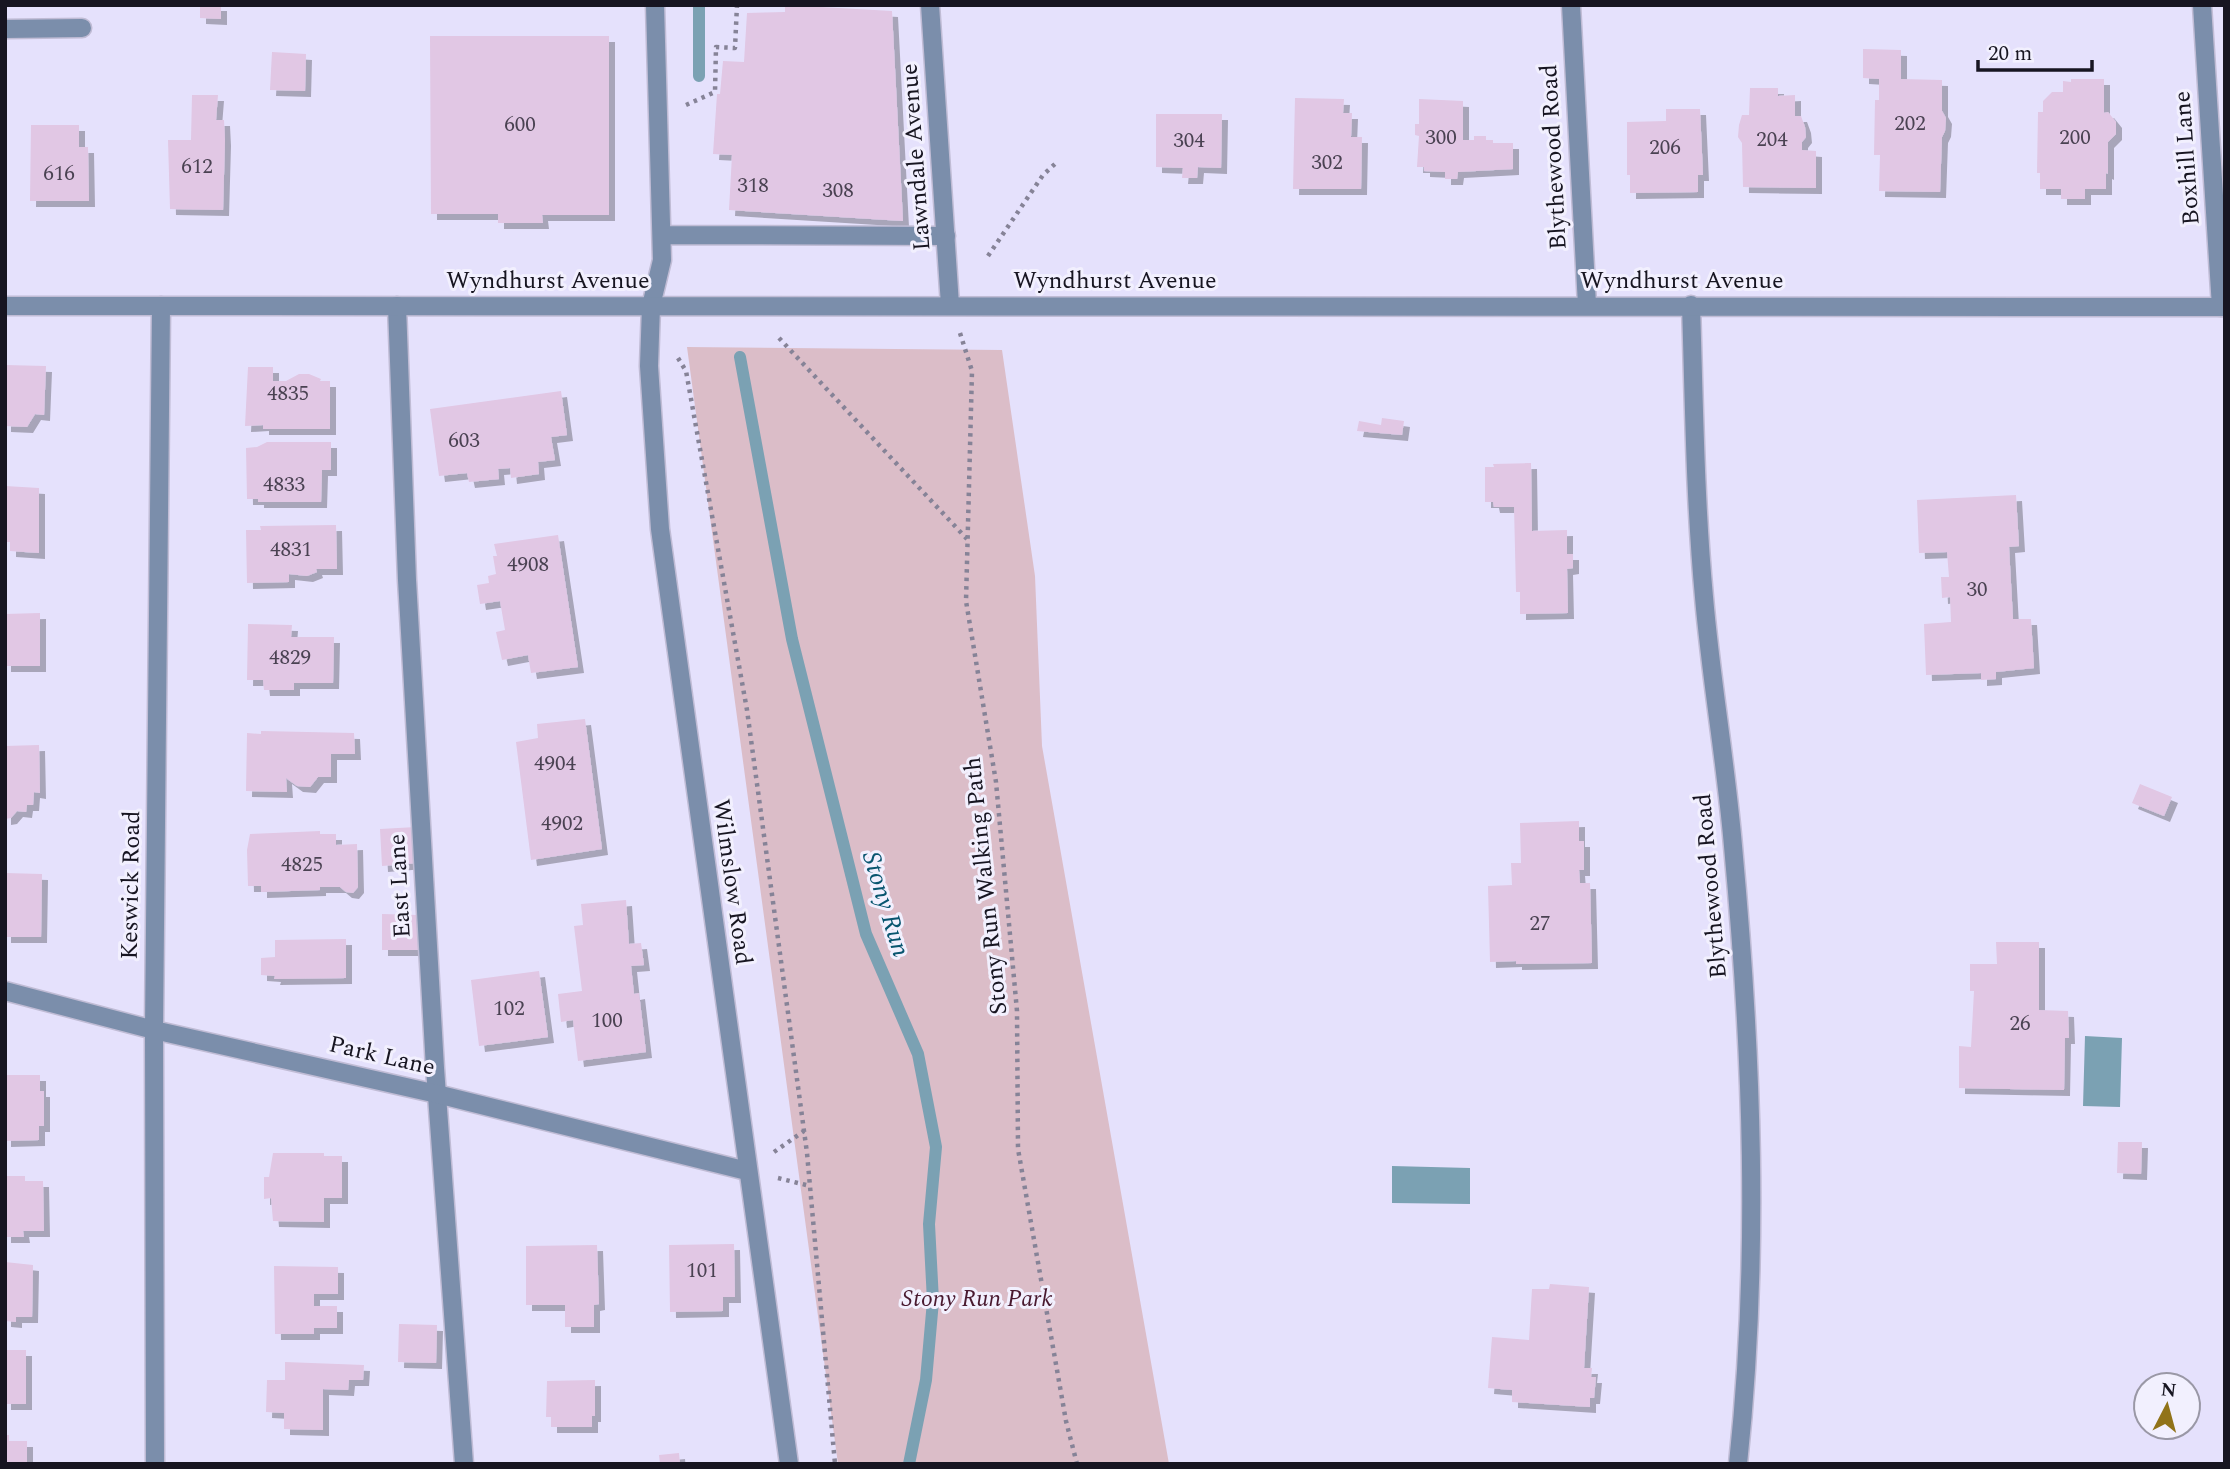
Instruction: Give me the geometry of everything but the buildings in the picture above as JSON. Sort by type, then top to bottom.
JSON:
[{"type":"street","name":"Wilmslow Road","points":[[655,5],[663,260],[651,306],[649,366],[660,529],[789,1464]]},
{"type":"street","name":"Lawndale Avenue","points":[[930,5],[950,305]]},
{"type":"street","name":"Blythewood Road","points":[[1571,5],[1587,305]]},
{"type":"street","name":"Boxhill Lane","points":[[2202,5],[2223,307]]},
{"type":"street","points":[[5,29],[82,28]]},
{"type":"street","points":[[662,235],[946,236]]},
{"type":"street","name":"Blythewood Road","points":[[1691,305],[1699,536],[1734,858],[1750,1090],[1751,1292],[1738,1464]]},
{"type":"street","name":"Wyndhurst Avenue","points":[[5,306],[2223,307]]},
{"type":"street","name":"Keswick Road","points":[[155,1464],[154,1030],[161,306]]},
{"type":"street","name":"East Lane","points":[[397,306],[407,580],[437,1094],[464,1464]]},
{"type":"street","name":"Park Lane","points":[[5,991],[154,1030],[437,1094],[747,1171]]},
{"type":"path","points":[[683,106],[715,92],[716,47],[735,48],[737,5]]},
{"type":"path","points":[[988,256],[1043,175],[1056,163]]},
{"type":"path","name":"Stony Run Walking Path","points":[[950,305],[972,371],[966,601],[996,782],[1017,1011],[1018,1149],[1066,1421],[1077,1464]]},
{"type":"path","points":[[779,338],[968,540]]},
{"type":"path","points":[[674,350],[686,371],[747,710],[807,1153],[835,1464]]},
{"type":"green space","name":"Stony Run Park","points":[[687,347],[1002,350],[1035,576],[1042,746],[1169,1464],[838,1464]]},
{"type":"water","points":[[2085,1036],[2122,1038],[2120,1107],[2083,1106]]},
{"type":"water","points":[[1392,1166],[1470,1168],[1470,1204],[1392,1203]]},
{"type":"waterway","name":"Stony Run","points":[[699,5],[699,76]]},
{"type":"waterway","name":"Stony Run","points":[[740,357],[792,639],[866,934],[918,1054],[936,1147],[929,1224],[933,1301],[926,1380],[909,1464]]}]
